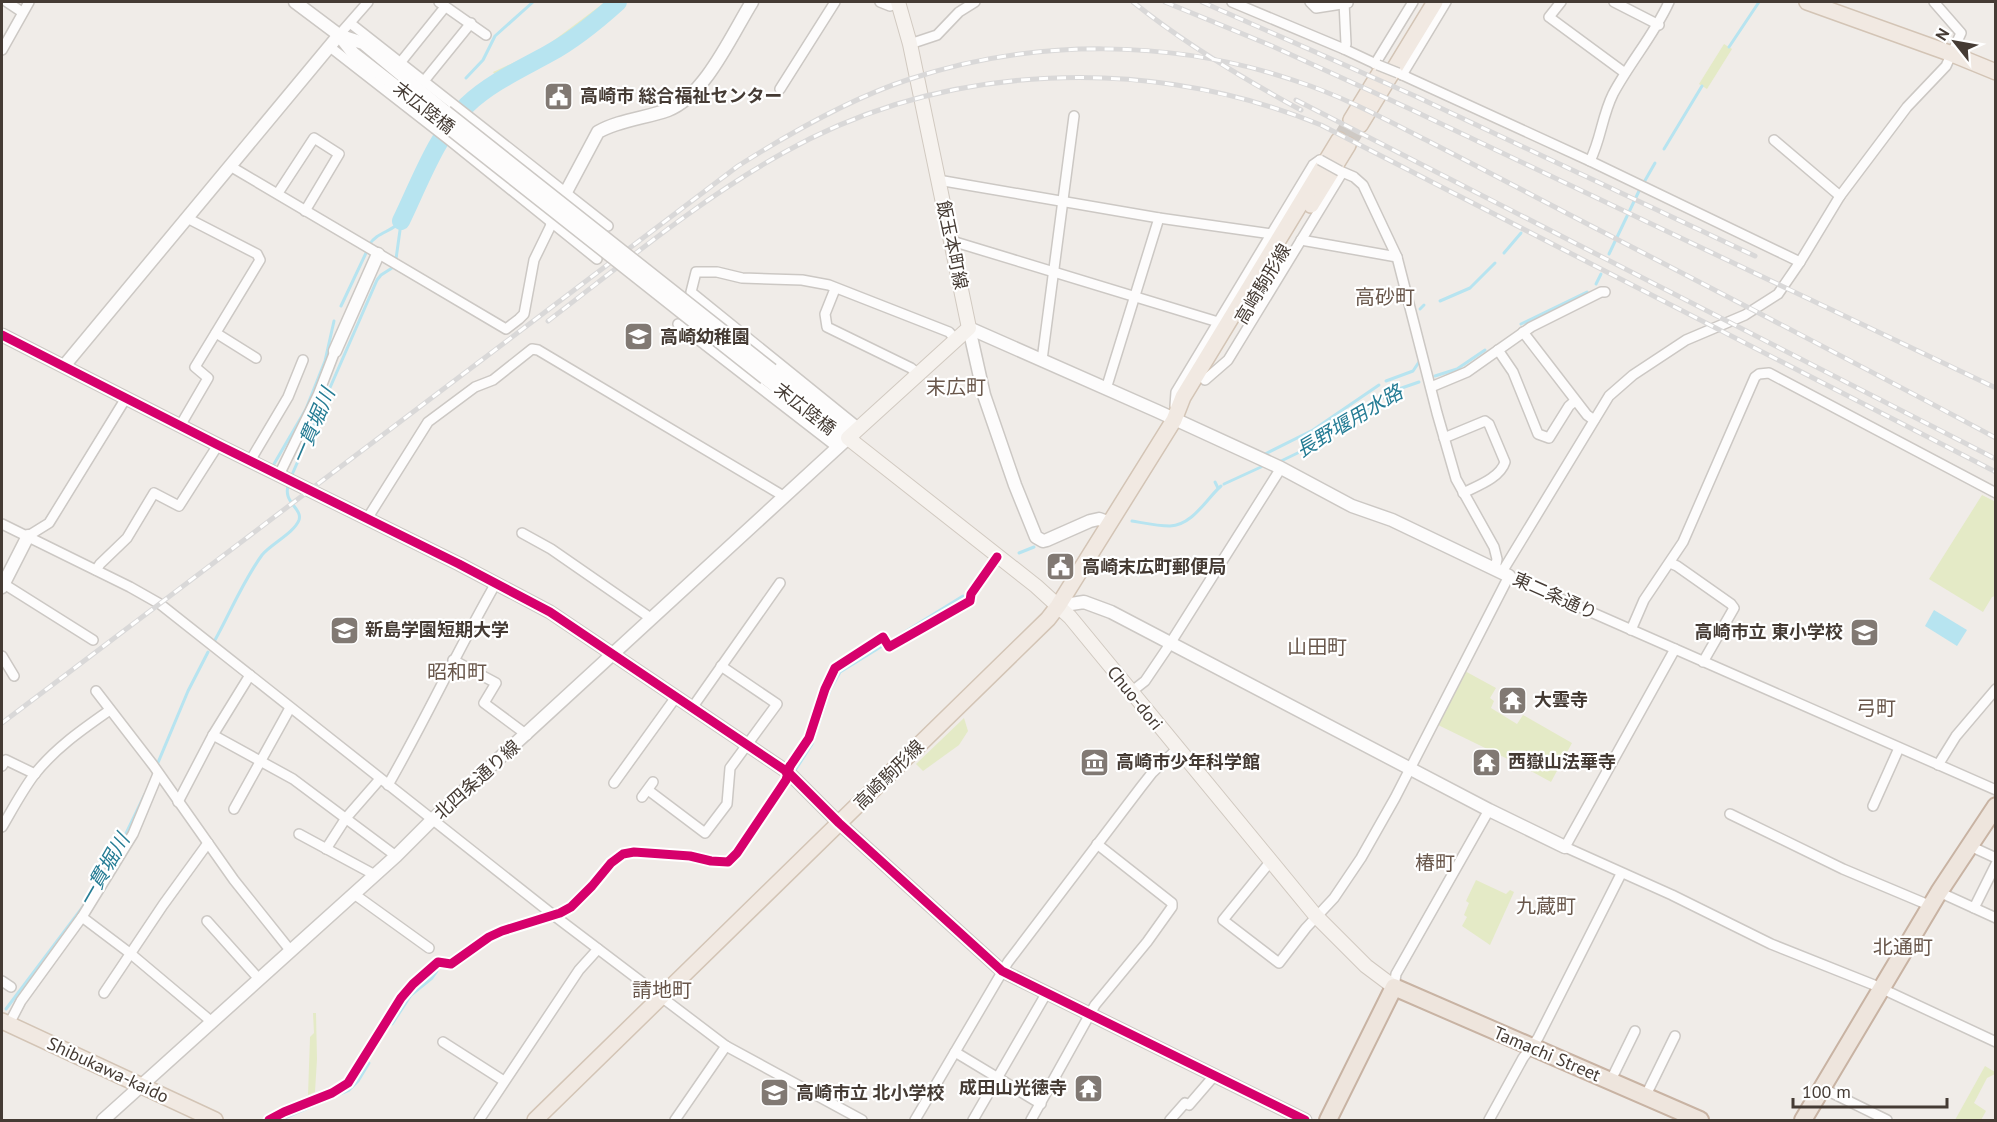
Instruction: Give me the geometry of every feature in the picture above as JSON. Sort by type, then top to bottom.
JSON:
[{"type":"highway","points":[[1803,1120],[1935,899],[1995,806]]},
{"type":"highway","points":[[1328,1120],[1394,987]]},
{"type":"highway","name":"Tamachi Street","points":[[1394,987],[1700,1120]]},
{"type":"main road","name":"飯玉本町線","points":[[898,2],[910,44],[969,328]]},
{"type":"main road","points":[[1423,2],[1356,123],[1435,2]]},
{"type":"main road","points":[[1808,2],[1995,72]]},
{"type":"main road","name":"高崎駒形線","points":[[535,1120],[1059,606],[1174,420],[1183,397],[1343,142]]},
{"type":"main road","points":[[843,443],[969,328]]},
{"type":"main road","name":"Chuo-dori","points":[[843,443],[1059,606],[1074,621],[1316,916],[1366,966],[1394,987]]},
{"type":"main road","name":"Shibukawa-kaido","points":[[5,1022],[215,1120]]},
{"type":"street","points":[[7,2],[22,12]]},
{"type":"street","points":[[2,50],[29,2]]},
{"type":"street","name":"末広陸橋","points":[[295,2],[339,35],[354,53],[449,117],[766,372],[843,443]]},
{"type":"street","points":[[64,366],[368,2]]},
{"type":"street","points":[[400,63],[444,6],[456,2]]},
{"type":"street","points":[[230,166],[506,329],[524,314],[534,260],[598,132],[670,109],[695,92],[704,82],[752,2]]},
{"type":"street","points":[[780,89],[835,2]]},
{"type":"street","points":[[880,2],[890,6],[898,2]]},
{"type":"street","points":[[910,44],[937,35],[959,12],[975,2]]},
{"type":"street","points":[[1232,2],[1344,48],[1590,161],[1800,262]]},
{"type":"street","points":[[1310,2],[1316,8],[1346,2],[1346,44],[1344,48]]},
{"type":"street","points":[[1376,64],[1413,2]]},
{"type":"street","points":[[1400,74],[1446,2]]},
{"type":"street","points":[[1561,2],[1549,17],[1625,73]]},
{"type":"street","points":[[1614,2],[1659,24]]},
{"type":"street","points":[[1590,161],[1599,139],[1604,115],[1625,73],[1659,24],[1669,2]]},
{"type":"street","points":[[1270,862],[1223,920],[1279,963],[1316,916],[1334,898],[1361,858],[1411,768],[1502,573],[1609,396],[1643,368],[1694,336],[1745,315],[1769,302],[1778,294],[1840,196],[1901,114],[1946,66],[1961,33],[1934,2]]},
{"type":"street","points":[[444,6],[486,35]]},
{"type":"street","points":[[350,23],[424,81],[449,117],[448,138],[597,259]]},
{"type":"street","points":[[424,81],[471,23]]},
{"type":"street","points":[[330,47],[449,117],[566,192],[608,226]]},
{"type":"street","points":[[1042,360],[1074,116]]},
{"type":"street","points":[[278,193],[314,138],[339,154],[305,211]]},
{"type":"street","points":[[1774,140],[1840,196]]},
{"type":"street","points":[[1195,378],[1218,322],[1313,165],[1320,160],[1358,180],[1366,190],[1397,257],[1456,479],[1494,547],[1502,573]]},
{"type":"street","points":[[1195,378],[1228,360],[1341,172]]},
{"type":"street","points":[[938,180],[1159,218],[1272,234]]},
{"type":"street","points":[[180,426],[208,378],[195,367],[260,260],[257,254],[187,218]]},
{"type":"street","points":[[1106,389],[1159,218]]},
{"type":"street","points":[[1301,240],[1397,257]]},
{"type":"street","points":[[952,241],[1218,322]]},
{"type":"street","points":[[286,479],[305,423],[378,254]]},
{"type":"street","points":[[766,372],[691,292],[696,273],[717,272],[742,278],[802,280],[829,285],[949,332],[956,340]]},
{"type":"street","points":[[835,289],[825,314],[827,327],[911,368],[918,374]]},
{"type":"street","points":[[1431,387],[1467,372],[1523,332],[1605,292]]},
{"type":"street","points":[[678,324],[766,372],[859,428]]},
{"type":"street","points":[[969,328],[984,395],[1036,537],[1043,541],[1047,540],[1095,519],[1110,523]]},
{"type":"street","name":"東二条通り","points":[[969,328],[1281,468],[1352,506],[1392,520],[1502,573],[1995,790]]},
{"type":"street","points":[[1523,332],[1587,416],[1594,420]]},
{"type":"street","points":[[216,333],[256,358]]},
{"type":"street","points":[[2,335],[550,612],[789,773],[839,823],[1002,971],[1305,1120]]},
{"type":"street","points":[[367,519],[428,422],[476,387],[493,380],[532,349],[538,350],[785,497]]},
{"type":"street","points":[[1498,350],[1513,372],[1538,434],[1549,438],[1569,406],[1575,401]]},
{"type":"street","points":[[250,460],[288,397],[303,360]]},
{"type":"street","points":[[1631,630],[1644,600],[1683,542],[1755,377],[1764,372],[1995,492]]},
{"type":"street","points":[[93,640],[3,586],[27,537],[49,523],[126,398]]},
{"type":"street","points":[[1444,438],[1485,421],[1490,424],[1505,462],[1504,466],[1490,479],[1463,493]]},
{"type":"street","name":"北四条通り線","points":[[104,1120],[396,856],[432,820],[843,443]]},
{"type":"street","points":[[96,570],[127,538],[154,494],[179,506],[218,445]]},
{"type":"street","points":[[1131,692],[1145,681],[1170,644],[1281,468]]},
{"type":"street","points":[[2,524],[160,604],[432,820],[726,1046],[862,1120]]},
{"type":"street","points":[[522,533],[551,549],[652,619]]},
{"type":"street","points":[[970,601],[971,594],[997,557]]},
{"type":"street","points":[[1670,563],[1734,608],[1703,662]]},
{"type":"street","points":[[326,849],[346,818],[384,782],[421,726],[453,660],[496,583]]},
{"type":"street","points":[[692,708],[780,583]]},
{"type":"street","points":[[1059,606],[1084,602],[1111,612],[1489,810],[1565,847],[1771,944],[1881,989],[1995,1042]]},
{"type":"street","points":[[1565,847],[1675,649]]},
{"type":"street","points":[[2,656],[14,676]]},
{"type":"street","points":[[453,660],[496,683],[483,703],[527,735]]},
{"type":"street","points":[[648,790],[671,813],[705,833],[723,802],[730,768],[777,704],[721,666]]},
{"type":"street","points":[[178,802],[213,735],[250,675]]},
{"type":"street","points":[[1938,765],[1956,736],[1995,689]]},
{"type":"street","points":[[96,691],[290,951]]},
{"type":"street","points":[[614,783],[676,697]]},
{"type":"street","points":[[234,809],[290,708]]},
{"type":"street","points":[[2,827],[35,774],[68,741],[110,710]]},
{"type":"street","points":[[213,735],[293,778],[396,856]]},
{"type":"street","points":[[1873,806],[1899,748]]},
{"type":"street","points":[[915,1120],[1002,971],[1152,773],[1178,749]]},
{"type":"street","points":[[2,766],[6,760],[35,774]]},
{"type":"street","points":[[5,1022],[82,917],[133,834],[156,770]]},
{"type":"street","points":[[1394,987],[1396,974],[1489,810]]},
{"type":"street","points":[[1730,814],[1844,869],[1935,899],[1974,908],[1995,918]]},
{"type":"street","points":[[299,834],[375,875]]},
{"type":"street","points":[[104,993],[208,843]]},
{"type":"street","points":[[1031,1120],[1089,1015],[1172,907],[1172,903],[1097,844]]},
{"type":"street","points":[[1970,846],[1995,858]]},
{"type":"street","points":[[1974,908],[1995,864]]},
{"type":"street","points":[[1489,1120],[1523,1058],[1538,1038],[1621,874]]},
{"type":"street","points":[[354,894],[429,948]]},
{"type":"street","points":[[82,917],[131,954],[212,1022]]},
{"type":"street","points":[[207,921],[259,979]]},
{"type":"street","points":[[479,1120],[579,970],[598,949]]},
{"type":"street","points":[[2,981],[11,987]]},
{"type":"street","points":[[973,1120],[1046,994]]},
{"type":"street","points":[[1610,1082],[1635,1031]]},
{"type":"street","points":[[1645,1097],[1675,1036]]},
{"type":"street","points":[[443,1042],[504,1081]]},
{"type":"street","points":[[675,1120],[726,1046]]},
{"type":"street","points":[[955,1052],[1041,1104]]},
{"type":"street","points":[[1170,1120],[1185,1103],[1189,1105],[1214,1076]]},
{"type":"street","points":[[1821,1088],[1887,1120]]},
{"type":"green space","points":[[605,2],[614,2],[589,23],[536,57],[495,75],[493,72],[541,50]]},
{"type":"green space","points":[[1724,44],[1732,49],[1707,89],[1699,84]]},
{"type":"green space","points":[[1982,495],[1996,502],[1995,596],[1983,612],[1929,579]]},
{"type":"green space","points":[[1463,670],[1496,688],[1490,698],[1494,701],[1491,708],[1517,724],[1523,715],[1572,743],[1551,782],[1436,724]]},
{"type":"green space","points":[[964,718],[968,731],[959,745],[923,771],[916,764]]},
{"type":"green space","points":[[1476,880],[1506,894],[1510,890],[1514,892],[1490,945],[1462,926],[1467,917],[1464,915],[1469,903],[1466,901]]},
{"type":"green space","points":[[313,1013],[316,1013],[315,1092],[308,1095],[310,1037],[314,1033]]},
{"type":"green space","points":[[1985,1066],[1995,1074],[1987,1078],[1974,1103],[1986,1111],[1981,1120],[1955,1120]]},
{"type":"water","points":[[1934,610],[1967,630],[1957,646],[1925,626]]},
{"type":"waterway","points":[[466,78],[483,60],[495,36],[533,2]]},
{"type":"waterway","name":"一貫堀川","points":[[401,221],[438,145],[456,117],[467,105],[496,83],[567,43],[618,2]]},
{"type":"waterway","name":"長野堰用水路","points":[[1729,47],[1759,2]]},
{"type":"waterway","name":"長野堰用水路","points":[[1664,149],[1702,86]]},
{"type":"waterway","name":"長野堰用水路","points":[[1609,254],[1655,163]]},
{"type":"waterway","points":[[369,245],[376,237],[401,221]]},
{"type":"waterway","name":"一貫堀川","points":[[396,259],[401,223]]},
{"type":"waterway","points":[[1504,253],[1521,233]]},
{"type":"waterway","points":[[341,306],[366,253]]},
{"type":"waterway","points":[[1440,301],[1470,288],[1495,263]]},
{"type":"waterway","name":"一貫堀川","points":[[291,477],[377,280],[392,268]]},
{"type":"waterway","name":"長野堰用水路","points":[[1596,284],[1601,274]]},
{"type":"waterway","name":"長野堰用水路","points":[[1521,324],[1587,292]]},
{"type":"waterway","points":[[1420,309],[1424,305]]},
{"type":"waterway","points":[[274,464],[306,409],[325,361],[334,321]]},
{"type":"waterway","name":"長野堰用水路","points":[[1435,376],[1457,369],[1485,350]]},
{"type":"waterway","points":[[1386,381],[1413,371],[1419,362]]},
{"type":"waterway","name":"長野堰用水路","points":[[1279,462],[1308,448],[1393,391],[1419,382]]},
{"type":"waterway","points":[[1265,454],[1313,430],[1379,385]]},
{"type":"waterway","name":"長野堰用水路","points":[[1224,484],[1261,467]]},
{"type":"waterway","name":"長野堰用水路","points":[[1215,482],[1218,488]]},
{"type":"waterway","name":"一貫堀川","points":[[215,640],[255,565],[262,555],[299,520],[298,512],[288,495],[289,483]]},
{"type":"waterway","name":"長野堰用水路","points":[[1132,521],[1160,526],[1178,525],[1198,511],[1221,486]]},
{"type":"waterway","name":"長野堰用水路","points":[[1019,553],[1034,547]]},
{"type":"waterway","name":"長野堰用水路","points":[[794,772],[812,744],[830,690],[840,672],[963,596]]},
{"type":"waterway","name":"一貫堀川","points":[[157,765],[188,691],[208,652]]},
{"type":"waterway","name":"一貫堀川","points":[[102,876],[120,846],[145,794]]},
{"type":"waterway","name":"一貫堀川","points":[[6,1009],[85,904]]},
{"type":"waterway","name":"長野堰用水路","points":[[392,1024],[411,995],[437,971]]},
{"type":"waterway","name":"長野堰用水路","points":[[280,1120],[349,1090],[358,1081],[369,1063]]},
{"type":"tunnel","points":[[1339,140],[1351,120]]},
{"type":"tunnel","points":[[1348,145],[1360,125]]},
{"type":"railway","points":[[1133,2],[1214,60],[1301,110]]},
{"type":"railway","points":[[1165,2],[1272,46],[1408,108],[1996,388]]},
{"type":"railway","points":[[1202,2],[1415,96],[1755,256]]},
{"type":"railway","points":[[2,723],[738,166],[800,129],[866,96],[910,79],[1005,56],[1103,49],[1153,51],[1201,57],[1249,67],[1313,87],[1363,108],[1446,150],[1996,438]]},
{"type":"railway","points":[[548,321],[662,233],[752,171],[783,153],[846,123],[912,100],[980,85],[1049,78],[1118,79],[1187,87],[1255,102],[1321,125],[1996,472]]},
{"type":"railway","points":[[1296,100],[1996,459]]},
{"type":"cycle path","points":[[2,335],[550,612],[789,773],[839,823],[1002,971],[1305,1120]]},
{"type":"cycle path","points":[[786,772],[809,738],[825,689],[835,668],[883,637],[889,647],[970,601],[971,594],[997,557]]},
{"type":"cycle path","points":[[269,1120],[332,1093],[348,1083],[401,998],[438,962],[451,964],[489,937],[560,913],[571,907],[611,863],[623,854],[634,852],[690,856],[728,862],[737,853],[786,780],[790,766]]},
{"type":"place","name":"高崎市 総合福祉センター","points":[[559,96]]},
{"type":"place","name":"高崎幼稚園","points":[[639,337]]},
{"type":"place","name":"高崎末広町郵便局","points":[[1061,567]]},
{"type":"place","name":"新島学園短期大学","points":[[344,630]]},
{"type":"place","name":"高崎市立 東小学校","points":[[1864,632]]},
{"type":"place","name":"大雲寺","points":[[1513,700]]},
{"type":"place","name":"高崎市少年科学館","points":[[1095,762]]},
{"type":"place","name":"西嶽山法華寺","points":[[1487,762]]},
{"type":"place","name":"成田山光徳寺","points":[[1088,1088]]},
{"type":"place","name":"高崎市立 北小学校","points":[[775,1093]]},
{"type":"district","name":"高砂町","points":[[1385,297]]},
{"type":"district","name":"末広町","points":[[956,387]]},
{"type":"district","name":"山田町","points":[[1317,647]]},
{"type":"district","name":"昭和町","points":[[457,672]]},
{"type":"district","name":"弓町","points":[[1876,708]]},
{"type":"district","name":"椿町","points":[[1435,863]]},
{"type":"district","name":"九蔵町","points":[[1546,906]]},
{"type":"district","name":"北通町","points":[[1903,947]]},
{"type":"district","name":"請地町","points":[[662,990]]}]
